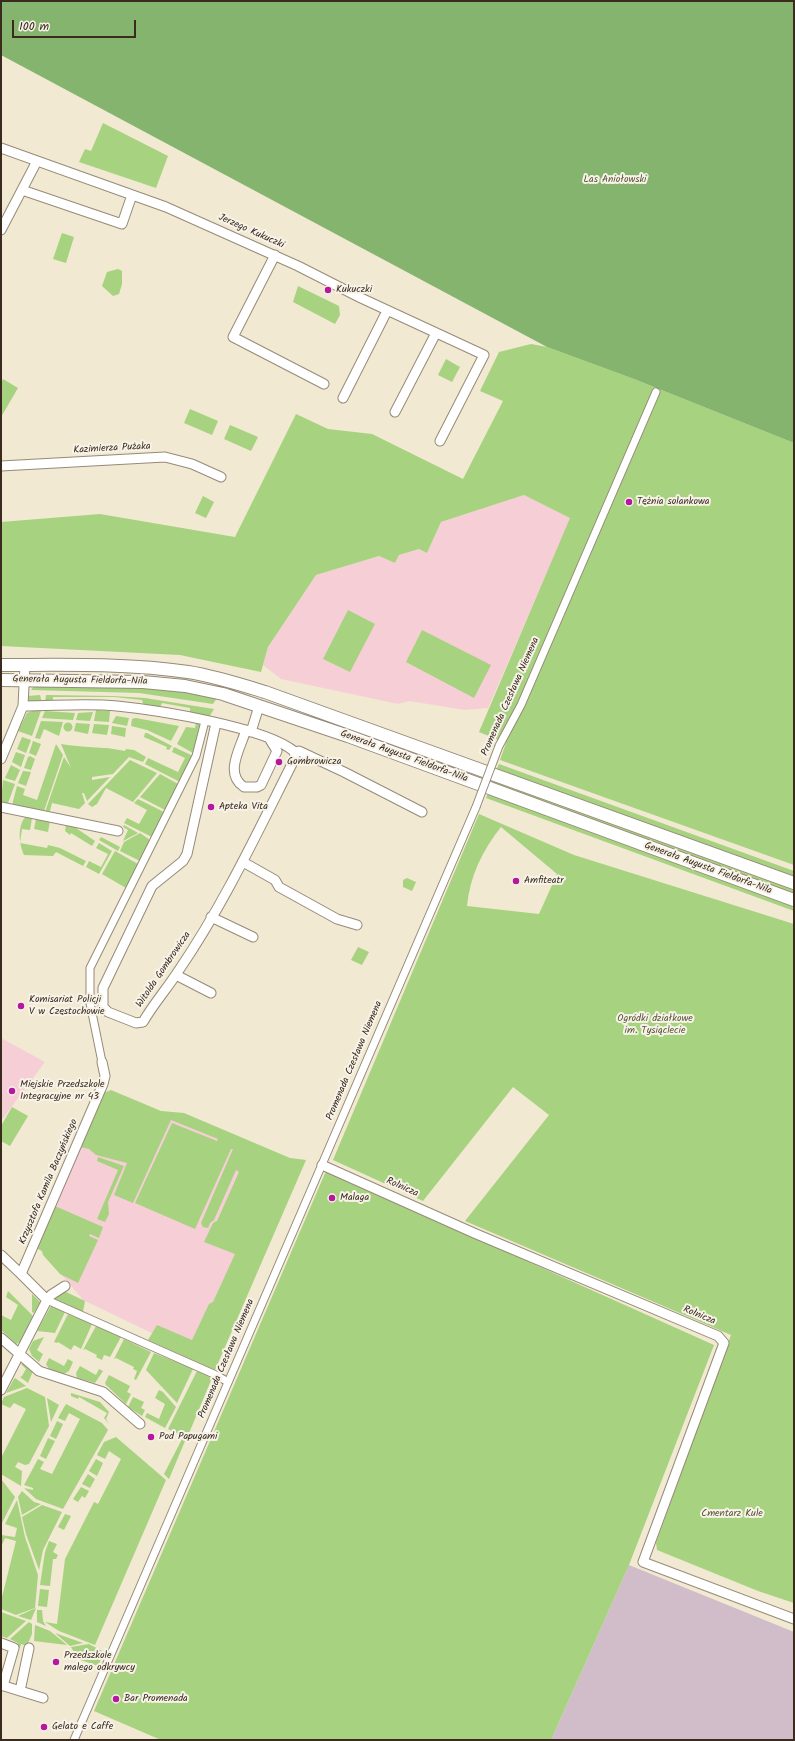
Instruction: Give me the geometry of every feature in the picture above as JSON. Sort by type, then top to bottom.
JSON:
[{"type":"street","name":"Jerzego Kukuczki","points":[[1,148],[166,207],[275,255],[387,311],[484,355],[440,441]]},
{"type":"street","points":[[1,230],[37,161]]},
{"type":"street","points":[[22,190],[122,224],[132,195]]},
{"type":"street","points":[[275,255],[233,337],[324,384]]},
{"type":"street","points":[[344,398],[387,311]]},
{"type":"street","points":[[395,412],[436,333]]},
{"type":"street","name":"Promenada Czesława Niemena","points":[[74,1740],[476,807],[499,746],[520,705],[656,392]]},
{"type":"street","name":"Kazimierza Pużaka","points":[[1,466],[165,457],[192,464],[221,477]]},
{"type":"street","name":"Generała Augusta Fieldorfa-Nila","points":[[1,665],[147,667],[188,672],[227,681],[265,692],[458,760],[794,883]]},
{"type":"street","points":[[1,759],[23,706],[25,665]]},
{"type":"street","name":"Generała Augusta Fieldorfa-Nila","points":[[1,680],[110,680],[185,686],[223,694],[355,739],[794,900]]},
{"type":"street","points":[[23,706],[116,706],[216,723],[248,731],[289,746],[295,752],[299,751],[344,772],[422,812]]},
{"type":"street","points":[[259,706],[233,768],[234,778],[244,787],[257,787],[264,781],[277,751],[269,738]]},
{"type":"street","points":[[102,1062],[90,1003],[90,968],[196,756],[205,721]]},
{"type":"street","name":"Witolda Gombrowicza","points":[[216,723],[187,854],[183,861],[152,886],[103,988],[103,1007],[108,1012],[136,1023],[143,1022],[156,1000],[176,975],[212,917],[243,862],[294,760],[295,752]]},
{"type":"street","points":[[1,807],[118,831]]},
{"type":"street","points":[[243,862],[275,880],[279,887],[337,919],[357,925]]},
{"type":"street","points":[[212,917],[253,937]]},
{"type":"street","points":[[176,975],[212,993]]},
{"type":"street","name":"Krzysztofa Kamila Baczyńskiego","points":[[21,1274],[103,1084],[104,1076],[102,1062]]},
{"type":"street","name":"Rolnicza","points":[[322,1164],[474,1233],[718,1336],[724,1340],[643,1562],[794,1619]]},
{"type":"street","points":[[1,1256],[47,1300],[216,1374],[228,1382]]},
{"type":"street","points":[[1,1390],[47,1300],[51,1295],[65,1286]]},
{"type":"street","points":[[1,1338],[39,1371],[103,1392],[140,1424]]},
{"type":"street","points":[[1,1643],[14,1648],[4,1669],[2,1686],[43,1698]]},
{"type":"street","points":[[20,1691],[29,1648]]},
{"type":"shaded area","points":[[524,495],[571,518],[488,708],[465,710],[409,701],[398,704],[281,679],[263,665],[268,647],[316,575],[379,556],[395,563],[399,555],[419,549],[427,553],[441,522]]},
{"type":"shaded area","name":"Miejskie Przedszkole Integracyjne nr 43","points":[[1,1038],[45,1062],[1,1121]]},
{"type":"shaded area","points":[[101,1095],[172,1114],[290,1159],[206,1359],[83,1300],[37,1246]]},
{"type":"shaded area","points":[[629,1565],[794,1632],[794,1740],[551,1740]]},
{"type":"green space","name":"Las Aniołowski","points":[[1,1],[794,1],[794,443],[634,379],[547,347],[1,55]]},
{"type":"green space","points":[[103,123],[168,156],[156,188],[79,162],[85,149],[91,151]]},
{"type":"green space","points":[[62,233],[74,237],[66,263],[53,259]]},
{"type":"green space","points":[[118,269],[122,271],[122,284],[119,294],[113,296],[102,286],[107,272]]},
{"type":"green space","points":[[298,286],[339,306],[340,315],[335,324],[293,302]]},
{"type":"green space","points":[[531,344],[547,347],[634,379],[794,443],[794,865],[500,760],[506,743],[479,732],[570,518],[524,495],[441,522],[427,553],[419,549],[399,555],[395,563],[379,556],[316,575],[268,647],[261,672],[180,655],[1,646],[1,522],[100,514],[235,537],[296,414],[328,429],[372,434],[463,479],[503,401],[480,391],[499,352]]},
{"type":"green space","points":[[446,359],[460,367],[452,382],[438,375]]},
{"type":"green space","points":[[3,379],[18,388],[1,417],[1,383]]},
{"type":"green space","points":[[190,409],[218,421],[212,435],[184,423]]},
{"type":"green space","points":[[230,425],[258,437],[251,451],[224,439]]},
{"type":"green space","points":[[203,496],[214,502],[206,518],[195,513]]},
{"type":"green space","points":[[348,610],[375,624],[350,672],[323,659]]},
{"type":"green space","points":[[422,630],[491,665],[474,698],[406,662]]},
{"type":"green space","points":[[35,685],[154,688],[217,698],[213,704],[139,693],[31,690]]},
{"type":"green space","points":[[40,695],[42,703],[29,701],[28,696]]},
{"type":"green space","points":[[46,695],[113,696],[145,698],[214,709],[209,717],[190,712],[190,708],[162,703],[159,709],[144,706],[142,700],[114,697],[53,697],[53,701],[45,702]]},
{"type":"green space","points":[[96,710],[110,711],[109,722],[94,721]]},
{"type":"green space","points":[[32,711],[41,711],[32,736],[18,731],[27,713]]},
{"type":"green space","points":[[45,711],[75,713],[73,720],[42,718]]},
{"type":"green space","points":[[93,712],[90,721],[76,720],[78,713]]},
{"type":"green space","points":[[116,716],[129,718],[127,726],[112,723]]},
{"type":"green space","points":[[135,718],[179,726],[171,741],[147,730],[131,726],[132,719]]},
{"type":"green space","points":[[41,721],[63,722],[59,736],[44,729],[40,739],[35,738]]},
{"type":"green space","points":[[66,723],[70,723],[72,727],[70,731],[66,731],[64,729],[64,725]]},
{"type":"green space","points":[[76,723],[90,724],[88,734],[74,731]]},
{"type":"green space","points":[[196,723],[200,723],[193,753],[177,744],[186,727],[195,728]]},
{"type":"green space","points":[[94,724],[109,725],[107,735],[92,733]]},
{"type":"green space","points":[[112,726],[126,728],[125,737],[111,734]]},
{"type":"green space","points":[[145,733],[172,746],[169,750],[166,749],[167,747],[144,737]]},
{"type":"green space","points":[[22,737],[31,740],[26,753],[17,749]]},
{"type":"green space","points":[[33,741],[41,744],[36,756],[29,753]]},
{"type":"green space","points":[[56,744],[63,755],[44,811],[12,805],[17,786],[25,789],[23,795],[37,800]]},
{"type":"green space","points":[[61,744],[125,751],[126,749],[134,750],[146,757],[143,762],[129,757],[113,774],[92,777],[92,780],[110,777],[87,801],[84,793],[82,793],[85,803],[79,809],[52,803],[50,811],[45,812],[64,757],[71,768]]},
{"type":"green space","points":[[174,747],[193,756],[180,782],[145,764],[148,758],[178,772],[185,758],[172,752]]},
{"type":"green space","points":[[16,752],[25,755],[21,767],[12,762]]},
{"type":"green space","points":[[30,756],[35,759],[31,770],[24,768],[28,757]]},
{"type":"green space","points":[[130,760],[157,773],[133,802],[106,788],[97,804],[92,807],[88,804]]},
{"type":"green space","points":[[499,764],[794,871],[794,878],[496,770]]},
{"type":"green space","points":[[11,765],[20,770],[15,781],[5,778]]},
{"type":"green space","points":[[23,771],[31,772],[26,786],[18,783]]},
{"type":"green space","points":[[160,774],[178,784],[165,810],[140,797]]},
{"type":"green space","points":[[494,778],[794,887],[794,893],[492,784]]},
{"type":"green space","points":[[3,780],[15,784],[8,803],[1,803]]},
{"type":"green space","points":[[488,793],[791,904],[794,911],[486,798]]},
{"type":"green space","points":[[138,799],[164,812],[152,837],[124,823],[127,818],[139,824],[147,810],[134,803]]},
{"type":"green space","name":"Ogródki działkowe im. Tysiąclecie","points":[[479,814],[574,855],[794,924],[794,1603],[758,1591],[657,1550],[656,1543],[731,1335],[465,1221],[549,1115],[513,1087],[423,1201],[333,1160]],"holes":[[[501,827],[557,874],[539,914],[467,906],[471,884],[478,864],[488,845]]]},
{"type":"green space","points":[[26,816],[32,818],[30,830],[22,829],[20,841],[20,830],[23,820]]},
{"type":"green space","points":[[36,819],[50,821],[48,832],[34,829]]},
{"type":"green space","points":[[66,825],[73,826],[95,841],[92,846],[65,831]]},
{"type":"green space","points":[[124,825],[138,833],[123,841],[128,830],[123,827]]},
{"type":"green space","points":[[140,833],[150,840],[140,861],[120,851],[124,842]]},
{"type":"green space","points":[[101,837],[120,847],[118,851],[99,840]]},
{"type":"green space","points":[[21,843],[47,848],[48,845],[60,848],[86,861],[83,866],[56,852],[53,856],[24,855]]},
{"type":"green space","points":[[99,843],[112,851],[99,874],[86,867],[89,861],[101,867],[108,854],[96,848]]},
{"type":"green space","points":[[115,851],[138,864],[126,888],[102,874]]},
{"type":"green space","points":[[407,878],[416,882],[412,891],[403,887],[403,880]]},
{"type":"green space","points":[[358,947],[369,952],[362,965],[351,960]]},
{"type":"green space","points":[[111,1090],[161,1111],[184,1113],[290,1158],[306,1160],[215,1370],[148,1340],[157,1325],[192,1340],[209,1304],[213,1302],[235,1254],[204,1242],[213,1223],[217,1221],[239,1172],[236,1170],[214,1220],[210,1223],[208,1228],[203,1227],[201,1223],[233,1149],[231,1149],[195,1229],[135,1203],[172,1123],[217,1141],[218,1139],[171,1120],[133,1203],[114,1195],[127,1163],[96,1155],[89,1149],[80,1147],[101,1094]]},
{"type":"green space","points":[[12,1107],[28,1116],[10,1146],[1,1141],[1,1126]]},
{"type":"green space","points":[[98,1157],[124,1166],[108,1202],[109,1214],[105,1222],[97,1219],[118,1170],[97,1161]]},
{"type":"green space","points":[[326,1171],[714,1345],[629,1565],[551,1740],[161,1740],[94,1711]]},
{"type":"green space","points":[[55,1206],[103,1227],[99,1238],[90,1234],[89,1236],[98,1240],[78,1283],[60,1274],[43,1255],[42,1251],[36,1248]]},
{"type":"green space","points":[[8,1291],[33,1316],[20,1342],[16,1344],[1,1330],[1,1315],[11,1320],[18,1305],[6,1297]]},
{"type":"green space","points":[[66,1292],[85,1301],[83,1312],[54,1299],[56,1295]]},
{"type":"green space","points":[[32,1294],[40,1302],[34,1313],[32,1312]]},
{"type":"green space","points":[[51,1306],[65,1312],[55,1333],[37,1331]]},
{"type":"green space","points":[[68,1314],[92,1324],[81,1349],[74,1345],[71,1350],[58,1342],[54,1342]]},
{"type":"green space","points":[[96,1326],[121,1337],[110,1357],[104,1355],[102,1360],[96,1357],[97,1355],[85,1349],[83,1350]]},
{"type":"green space","points":[[44,1337],[37,1350],[43,1354],[39,1362],[32,1356],[29,1349],[33,1341]]},
{"type":"green space","points":[[124,1339],[151,1352],[136,1380],[134,1379],[137,1371],[133,1369],[134,1367],[116,1358],[114,1359]]},
{"type":"green space","points":[[154,1353],[193,1369],[177,1403],[146,1370]]},
{"type":"green space","points":[[49,1358],[64,1366],[68,1359],[73,1362],[69,1371],[64,1374],[49,1369],[46,1364]]},
{"type":"green space","points":[[23,1363],[33,1371],[28,1383],[20,1377],[26,1369],[21,1364]]},
{"type":"green space","points":[[80,1366],[96,1375],[99,1369],[103,1371],[95,1383],[77,1378],[76,1373]]},
{"type":"green space","points":[[197,1371],[212,1378],[187,1438],[168,1429]]},
{"type":"green space","points":[[109,1375],[130,1386],[127,1392],[131,1394],[126,1404],[106,1385],[105,1383]]},
{"type":"green space","points":[[15,1378],[26,1386],[6,1393],[14,1379]]},
{"type":"green space","points":[[27,1388],[45,1397],[49,1426],[29,1464],[25,1465],[18,1462],[15,1467],[22,1471],[21,1486],[1,1474],[1,1458],[26,1409],[14,1403],[10,1408],[1,1404],[4,1397]]},
{"type":"green space","points":[[159,1390],[163,1392],[176,1407],[165,1428],[145,1417],[147,1413],[159,1419],[165,1404],[155,1398]]},
{"type":"green space","points":[[71,1393],[100,1402],[109,1412],[106,1419],[109,1424],[104,1418],[107,1413],[79,1397],[78,1399],[71,1396]]},
{"type":"green space","points":[[133,1397],[144,1402],[141,1408],[145,1410],[142,1416],[128,1407]]},
{"type":"green space","points":[[47,1398],[59,1405],[51,1422]]},
{"type":"green space","points":[[66,1404],[102,1423],[108,1430],[63,1509],[36,1499],[24,1488],[33,1490],[33,1488],[24,1485],[38,1459],[44,1462],[40,1469],[52,1474],[80,1419],[69,1413],[65,1421],[58,1418]]},
{"type":"green space","points":[[57,1421],[63,1424],[56,1439],[50,1436]]},
{"type":"green space","points":[[116,1437],[166,1480],[95,1645],[59,1631],[45,1622],[57,1624],[65,1559],[94,1502],[98,1504],[121,1459],[109,1451],[105,1459],[97,1455],[104,1442]]},
{"type":"green space","points":[[48,1438],[55,1441],[46,1459],[40,1456]]},
{"type":"green space","points":[[182,1439],[185,1441],[169,1479],[164,1474]]},
{"type":"green space","points":[[96,1459],[103,1463],[97,1476],[89,1471]]},
{"type":"green space","points":[[88,1474],[95,1479],[90,1488],[82,1484]]},
{"type":"green space","points":[[1,1479],[15,1497],[1,1525]]},
{"type":"green space","points":[[81,1487],[89,1491],[85,1498],[82,1496],[78,1502],[73,1499]]},
{"type":"green space","points":[[22,1491],[34,1502],[41,1504],[22,1515],[18,1497]]},
{"type":"green space","points":[[17,1500],[25,1537],[38,1575],[35,1608],[16,1615],[1,1609],[1,1601],[16,1541],[5,1538],[1,1547],[1,1535],[15,1537],[17,1528],[5,1524]]},
{"type":"green space","points":[[42,1505],[62,1512],[43,1550],[39,1570],[26,1534],[22,1517]]},
{"type":"green space","points":[[65,1514],[71,1516],[64,1530],[58,1527]]},
{"type":"green space","points":[[49,1541],[57,1544],[53,1552],[58,1555],[56,1559],[53,1559],[50,1586],[40,1585],[45,1552]]},
{"type":"green space","points":[[40,1589],[49,1590],[47,1607],[38,1606]]},
{"type":"green space","points":[[36,1608],[31,1620],[18,1616]]},
{"type":"green space","points":[[37,1610],[42,1610],[43,1621],[46,1626],[37,1622]]},
{"type":"green space","points":[[1,1612],[26,1621],[7,1638],[1,1636]]},
{"type":"green space","points":[[29,1622],[32,1624],[32,1634],[27,1646],[21,1644],[20,1648],[18,1648],[18,1643],[10,1639]]},
{"type":"green space","points":[[35,1625],[50,1631],[67,1645],[34,1641]]},
{"type":"green space","points":[[55,1633],[83,1643],[70,1646]]},
{"type":"green space","points":[[89,1644],[104,1652],[98,1666],[78,1659],[71,1647]]},
{"type":"place","name":"Kukuczki","points":[[328,290]]},
{"type":"place","name":"Tężnia solankowa","points":[[629,502]]},
{"type":"place","name":"Gombrowicza","points":[[279,762]]},
{"type":"place","name":"Apteka Vita","points":[[211,807]]},
{"type":"place","name":"Amfiteatr","points":[[516,881]]},
{"type":"place","name":"Komisariat Policji V w Częstochowie","points":[[21,1006]]},
{"type":"place","name":"Miejskie Przedszkole Integracyjne nr 43","points":[[12,1091]]},
{"type":"place","name":"Malaga","points":[[332,1198]]},
{"type":"place","name":"Pod Papugami","points":[[151,1437]]},
{"type":"place","name":"Przedszkole malego odkrywcy","points":[[56,1662]]},
{"type":"place","name":"Bar Promenada","points":[[116,1699]]},
{"type":"place","name":"Gelato e Caffe","points":[[44,1727]]},
{"type":"park label","name":"Cmentarz Kule","points":[[732,1514]]}]
